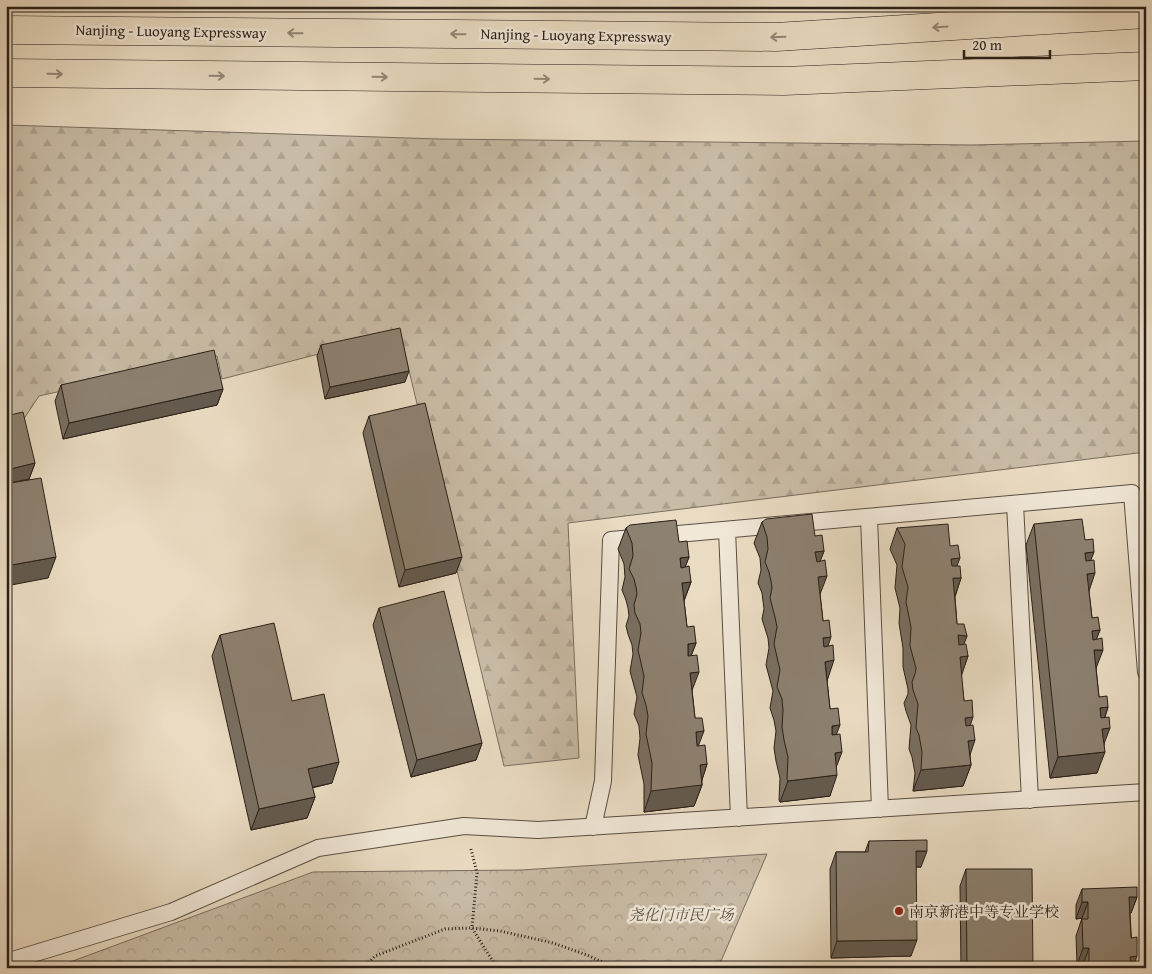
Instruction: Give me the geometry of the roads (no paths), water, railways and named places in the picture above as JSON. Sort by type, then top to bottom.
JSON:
[{"type":"highway","name":"Nanjing - Luoyang Expressway","points":[[6,30],[776,37],[1146,14]]},
{"type":"highway","points":[[6,74],[784,81],[1146,66]]},
{"type":"lane","points":[[593,827],[603,781],[611,540],[1132,493],[1146,672]]},
{"type":"lane","points":[[1015,504],[1030,800]]},
{"type":"lane","points":[[869,517],[880,809]]},
{"type":"lane","points":[[726,530],[739,818]]},
{"type":"lane","points":[[6,962],[171,912],[318,848],[464,826],[538,830],[1146,792]]},
{"type":"place","name":"南京新港中等专业学校","points":[[899,911]]},
{"type":"park label","name":"尧化门市民广场","points":[[681,914]]}]
